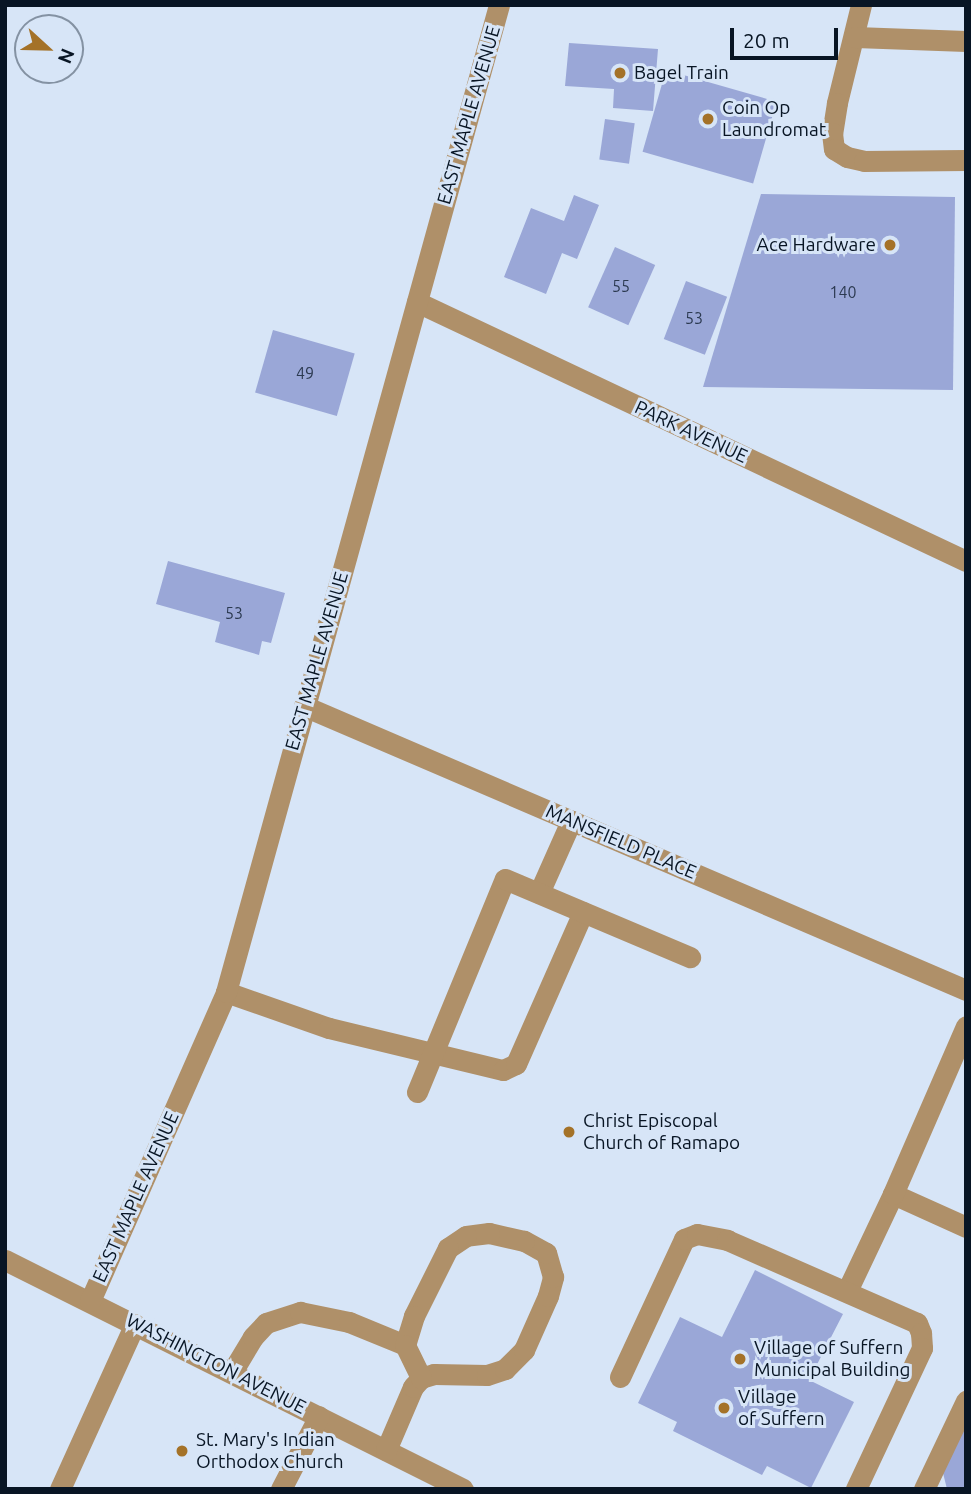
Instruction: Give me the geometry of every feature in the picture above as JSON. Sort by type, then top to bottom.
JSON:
[{"type":"street","name":"EAST MAPLE AVENUE","points":[[90,1301],[226,992],[499,5]]},
{"type":"street","points":[[861,5],[837,103],[832,133],[834,149],[847,157],[864,161],[966,160]]},
{"type":"street","points":[[855,37],[966,41]]},
{"type":"street","name":"PARK AVENUE","points":[[416,302],[966,561]]},
{"type":"street","name":"MANSFIELD PLACE","points":[[304,706],[966,990]]},
{"type":"street","points":[[539,893],[571,821]]},
{"type":"street","points":[[417,1092],[435,1054],[505,879],[690,957]]},
{"type":"street","points":[[226,992],[329,1028],[503,1070],[516,1064],[583,912]]},
{"type":"street","points":[[847,1291],[893,1194],[966,1026]]},
{"type":"street","points":[[893,1194],[966,1227]]},
{"type":"street","points":[[386,1450],[413,1387],[421,1378],[434,1374],[487,1375],[505,1369],[524,1350],[548,1296],[553,1277],[546,1253],[524,1241],[489,1233],[466,1236],[448,1248],[414,1316],[405,1345]]},
{"type":"street","points":[[620,1377],[684,1239],[698,1234],[727,1240],[916,1323],[921,1333],[922,1348],[856,1489]]},
{"type":"street","name":"WASHINGTON AVENUE","points":[[5,1260],[463,1489]]},
{"type":"street","points":[[232,1372],[253,1337],[266,1323],[300,1312],[349,1321],[405,1345],[421,1378]]},
{"type":"street","points":[[60,1489],[135,1324]]},
{"type":"street","points":[[923,1489],[966,1401]]},
{"type":"street","points":[[281,1489],[319,1416]]},
{"type":"building","points":[[569,43],[658,49],[653,111],[613,108],[614,89],[565,86]]},
{"type":"building","points":[[666,70],[777,102],[753,183],[643,152]]},
{"type":"building","points":[[605,119],[635,123],[629,164],[599,160]]},
{"type":"building","points":[[761,194],[955,197],[953,390],[703,387]]},
{"type":"building","points":[[574,195],[599,205],[577,259],[562,253],[546,294],[504,277],[531,208],[564,221]]},
{"type":"building","points":[[615,247],[655,265],[628,325],[588,307]]},
{"type":"building","points":[[686,281],[727,297],[705,355],[664,339]]},
{"type":"building","points":[[273,330],[355,353],[337,416],[255,392]]},
{"type":"building","points":[[168,561],[285,593],[271,643],[262,641],[259,655],[215,642],[220,622],[156,604]]},
{"type":"building","name":"Village of Suffern Municipal Building","points":[[755,1270],[843,1314],[809,1380],[854,1402],[811,1488],[767,1466],[762,1475],[673,1431],[677,1422],[638,1403],[680,1317],[722,1337]]},
{"type":"building","points":[[966,1407],[966,1489],[947,1489],[941,1465]]},
{"type":"place","name":"Bagel Train","points":[[620,73]]},
{"type":"place","name":"Coin Op Laundromat","points":[[708,119]]},
{"type":"place","name":"Ace Hardware","points":[[890,245]]},
{"type":"place","name":"Christ Episcopal Church of Ramapo","points":[[569,1132]]},
{"type":"place","name":"Village of Suffern Municipal Building","points":[[740,1359]]},
{"type":"place","name":"Village of Suffern","points":[[724,1408]]},
{"type":"place","name":"St. Mary's Indian Orthodox Church","points":[[182,1451]]}]
